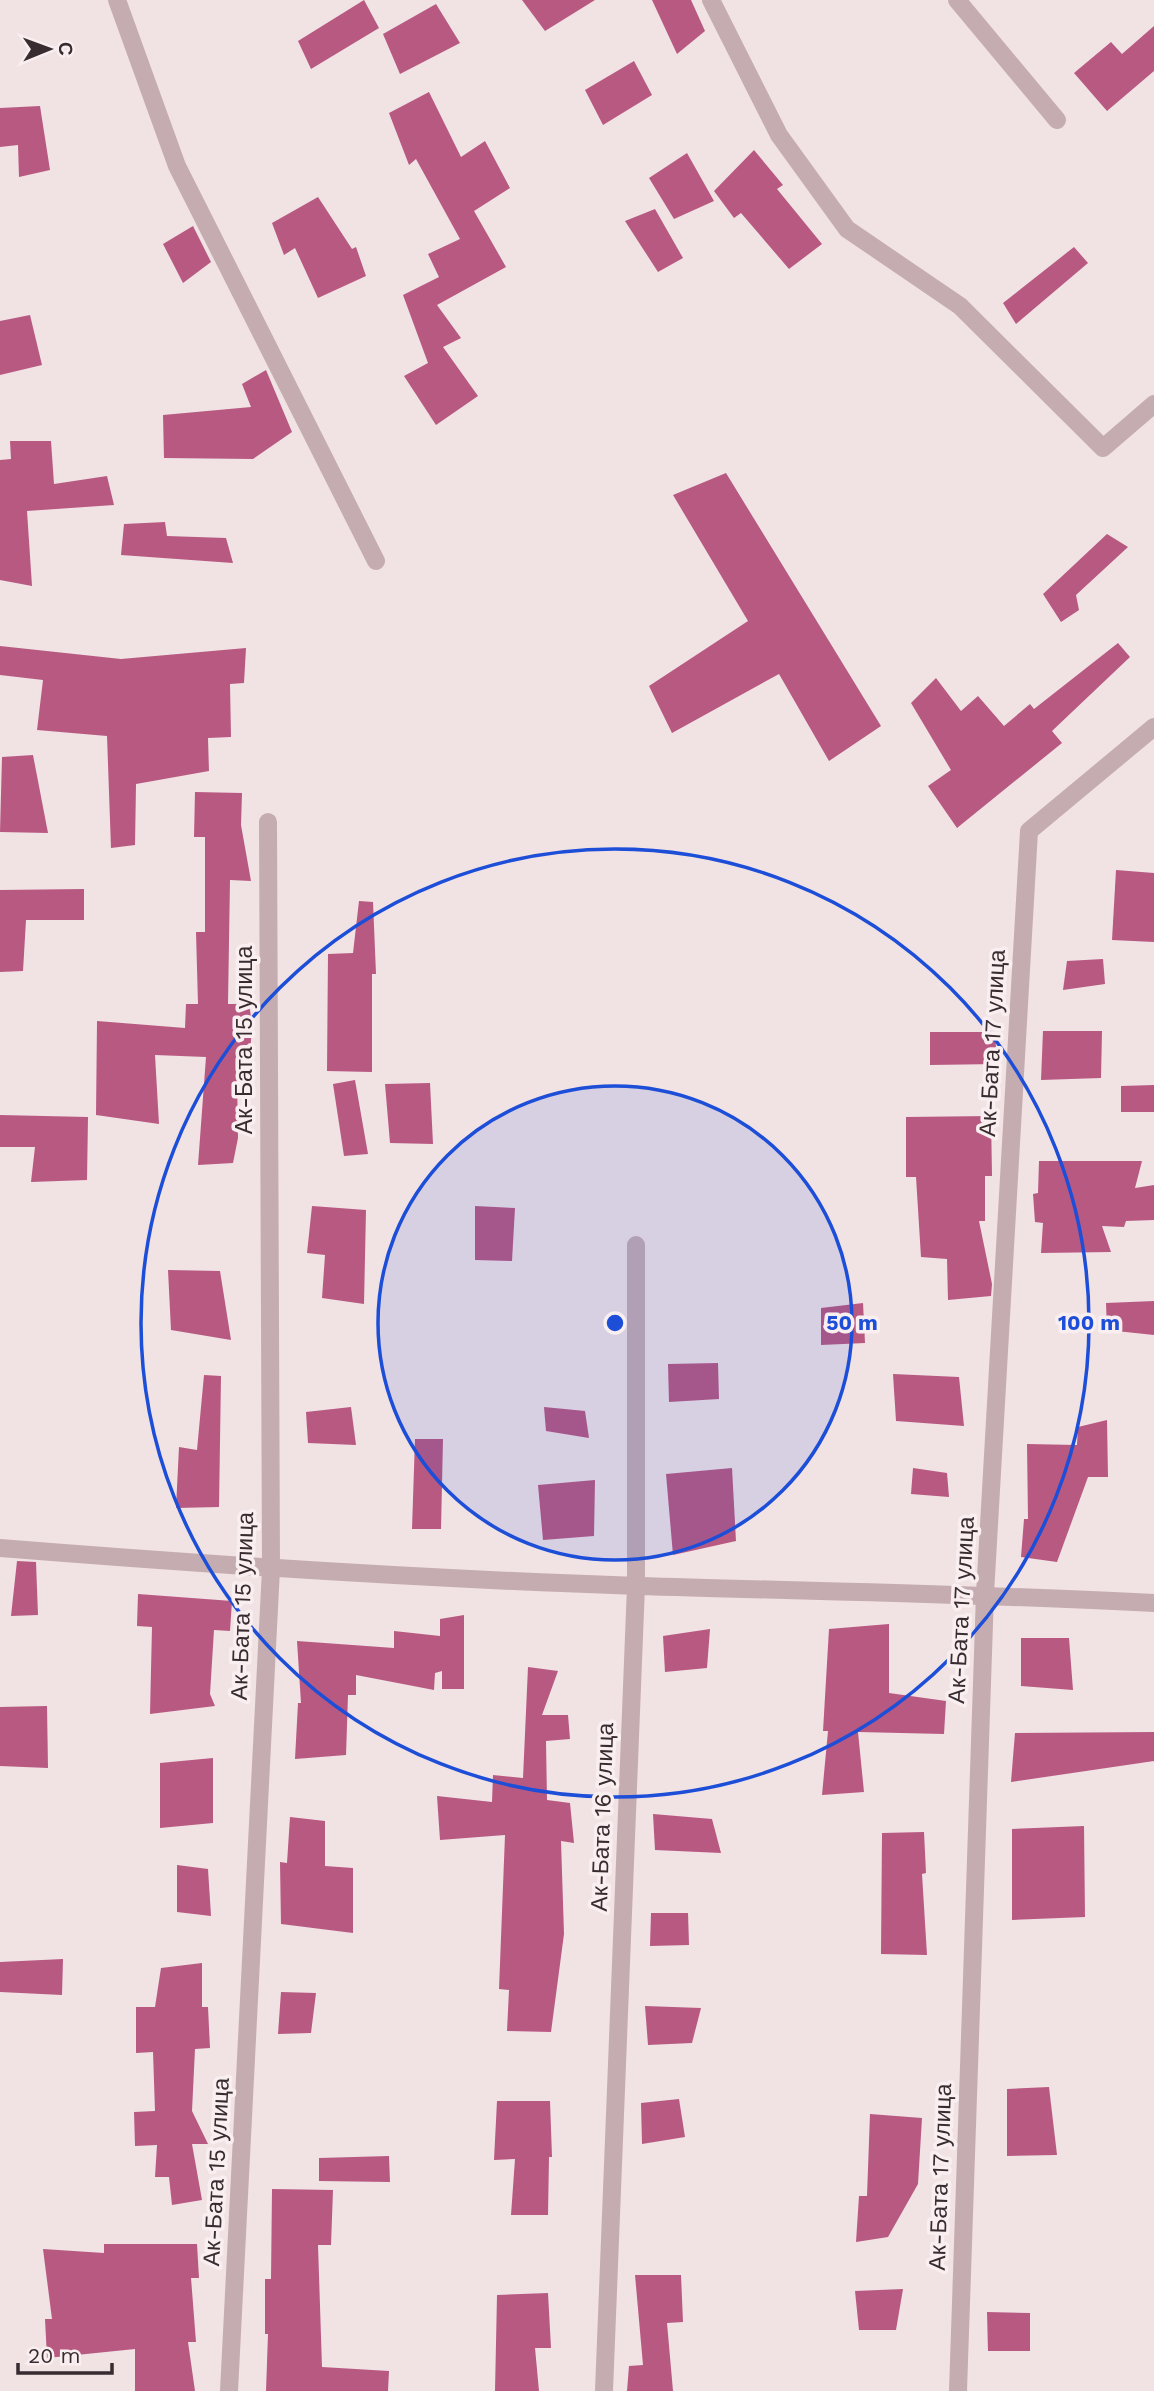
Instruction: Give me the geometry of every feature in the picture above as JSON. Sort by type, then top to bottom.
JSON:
[{"type":"street","points":[[117,0],[177,166],[376,561]]},
{"type":"street","points":[[711,0],[779,135],[847,229],[960,306],[1103,449],[1154,404]]},
{"type":"street","points":[[957,0],[1057,120]]},
{"type":"street","name":"Ак-Бата 17 улица","points":[[958,2391],[985,1594],[1029,831],[1154,727]]},
{"type":"street","name":"Ак-Бата 15 улица","points":[[229,2391],[271,1569],[268,822]]},
{"type":"street","name":"Ак-Бата 16 улица","points":[[604,2391],[636,1586],[636,1245]]},
{"type":"street","points":[[0,1548],[271,1569],[636,1586],[985,1594],[1154,1603]]},
{"type":"building","points":[[364,0],[379,28],[311,69],[298,41]]},
{"type":"building","points":[[522,0],[595,0],[545,31]]},
{"type":"building","points":[[652,0],[691,0],[705,31],[677,54]]},
{"type":"building","points":[[436,4],[460,43],[400,74],[383,34]]},
{"type":"building","points":[[1154,26],[1154,71],[1107,111],[1074,73],[1111,42],[1122,54]]},
{"type":"building","points":[[634,61],[652,95],[603,125],[585,90]]},
{"type":"building","points":[[429,92],[461,157],[485,141],[510,188],[474,211],[506,267],[437,305],[461,338],[443,347],[478,396],[436,425],[404,376],[428,363],[403,295],[439,277],[428,254],[460,239],[416,159],[409,165],[389,113]]},
{"type":"building","points":[[40,106],[50,170],[19,177],[18,145],[0,147],[0,108]]},
{"type":"building","points":[[754,150],[783,185],[777,189],[822,244],[789,269],[741,213],[734,218],[714,191]]},
{"type":"building","points":[[687,153],[714,201],[674,219],[649,178]]},
{"type":"building","points":[[318,197],[352,249],[356,247],[366,276],[318,298],[295,248],[284,255],[272,223]]},
{"type":"building","points":[[655,209],[683,258],[658,272],[625,221]]},
{"type":"building","points":[[193,226],[211,262],[183,283],[163,244]]},
{"type":"building","points":[[1074,247],[1088,263],[1016,324],[1003,303]]},
{"type":"building","points":[[30,315],[42,365],[0,375],[0,321]]},
{"type":"building","points":[[266,370],[292,432],[253,459],[164,458],[163,415],[251,407],[242,384]]},
{"type":"building","points":[[10,441],[51,441],[54,484],[107,476],[114,505],[27,511],[32,586],[0,580],[0,460],[11,459]]},
{"type":"building","points":[[726,473],[881,726],[829,761],[779,674],[672,733],[649,686],[748,621],[673,495]]},
{"type":"building","points":[[165,522],[167,536],[226,538],[233,563],[121,555],[124,524]]},
{"type":"building","points":[[1107,534],[1128,547],[1076,595],[1079,610],[1061,622],[1043,594]]},
{"type":"building","points":[[1118,643],[1130,657],[1052,731],[1062,743],[957,828],[928,786],[951,770],[911,703],[936,678],[961,711],[978,696],[1004,726],[1030,704],[1034,709]]},
{"type":"building","points":[[0,646],[121,659],[246,648],[244,683],[230,684],[231,737],[208,738],[209,771],[136,784],[135,845],[111,848],[107,736],[37,730],[43,680],[0,675]]},
{"type":"building","points":[[33,755],[48,833],[0,832],[2,757]]},
{"type":"building","points":[[195,792],[242,793],[241,825],[251,881],[230,880],[228,1004],[249,1004],[252,1023],[249,1074],[237,1076],[238,1138],[233,1163],[198,1165],[206,1057],[155,1055],[159,1124],[96,1115],[97,1021],[185,1028],[186,1004],[198,1004],[196,932],[205,932],[205,837],[194,837]]},
{"type":"building","points":[[1116,870],[1154,873],[1154,942],[1112,940]]},
{"type":"building","points":[[84,889],[84,920],[26,920],[23,971],[0,972],[0,890]]},
{"type":"building","points":[[359,901],[373,902],[376,974],[372,974],[372,1072],[327,1071],[328,954],[353,953]]},
{"type":"building","points":[[1103,959],[1105,984],[1063,990],[1067,961]]},
{"type":"building","points":[[1043,1031],[1102,1031],[1101,1078],[1041,1080]]},
{"type":"building","points":[[930,1032],[995,1032],[997,1064],[930,1065]]},
{"type":"building","points":[[355,1080],[368,1154],[344,1156],[333,1084]]},
{"type":"building","points":[[430,1083],[433,1144],[390,1143],[385,1084]]},
{"type":"building","points":[[1154,1085],[1154,1112],[1121,1112],[1121,1086]]},
{"type":"building","points":[[0,1115],[88,1117],[87,1180],[31,1182],[35,1147],[0,1147]]},
{"type":"building","points":[[991,1116],[992,1176],[985,1176],[985,1221],[979,1221],[992,1284],[991,1296],[948,1300],[947,1259],[921,1257],[916,1177],[906,1177],[906,1117]]},
{"type":"building","points":[[1039,1161],[1142,1161],[1135,1188],[1154,1185],[1154,1220],[1126,1221],[1124,1227],[1102,1226],[1111,1252],[1041,1253],[1043,1223],[1035,1222],[1033,1194],[1038,1193]]},
{"type":"building","points":[[312,1206],[366,1210],[364,1304],[322,1298],[325,1255],[307,1253]]},
{"type":"building","points":[[475,1206],[515,1208],[512,1261],[475,1260]]},
{"type":"building","points":[[168,1270],[220,1271],[231,1340],[171,1330]]},
{"type":"building","points":[[1154,1301],[1154,1335],[1107,1330],[1106,1303]]},
{"type":"building","points":[[863,1303],[865,1343],[821,1345],[821,1308]]},
{"type":"building","points":[[718,1363],[719,1399],[669,1402],[668,1364]]},
{"type":"building","points":[[893,1374],[959,1377],[964,1426],[896,1421]]},
{"type":"building","points":[[204,1375],[221,1376],[219,1507],[176,1508],[179,1447],[197,1450]]},
{"type":"building","points":[[351,1407],[356,1445],[308,1443],[306,1412]]},
{"type":"building","points":[[544,1407],[585,1411],[589,1438],[546,1431]]},
{"type":"building","points":[[1107,1420],[1108,1477],[1088,1477],[1057,1562],[1021,1557],[1024,1519],[1028,1519],[1027,1444],[1077,1445],[1078,1427]]},
{"type":"building","points":[[415,1439],[443,1439],[441,1529],[412,1529]]},
{"type":"building","points":[[732,1468],[736,1541],[673,1555],[666,1474]]},
{"type":"building","points":[[913,1468],[947,1473],[949,1497],[911,1494]]},
{"type":"building","points":[[595,1480],[594,1536],[543,1540],[538,1485]]},
{"type":"building","points":[[17,1561],[36,1562],[38,1615],[11,1616]]},
{"type":"building","points":[[138,1594],[232,1601],[230,1631],[214,1630],[210,1694],[215,1706],[150,1714],[152,1627],[137,1626]]},
{"type":"building","points":[[464,1615],[464,1689],[442,1689],[442,1671],[435,1673],[434,1690],[356,1675],[356,1695],[348,1695],[346,1755],[295,1759],[298,1703],[301,1703],[297,1641],[394,1648],[394,1631],[440,1636],[440,1619]]},
{"type":"building","points":[[889,1624],[889,1693],[946,1701],[944,1734],[858,1732],[864,1792],[822,1795],[828,1731],[823,1731],[829,1629]]},
{"type":"building","points":[[710,1629],[707,1668],[665,1672],[663,1636]]},
{"type":"building","points":[[1021,1638],[1069,1638],[1073,1690],[1021,1686]]},
{"type":"building","points":[[528,1667],[558,1671],[542,1715],[568,1715],[570,1739],[546,1741],[547,1800],[570,1803],[574,1843],[561,1841],[564,1934],[551,2032],[507,2031],[509,1990],[499,1989],[505,1835],[440,1840],[437,1796],[492,1802],[493,1775],[523,1778]]},
{"type":"building","points":[[47,1706],[48,1768],[0,1766],[0,1707]]},
{"type":"building","points":[[1154,1732],[1154,1761],[1011,1782],[1015,1733]]},
{"type":"building","points":[[213,1758],[213,1823],[160,1828],[160,1763]]},
{"type":"building","points":[[653,1814],[712,1819],[721,1853],[655,1850]]},
{"type":"building","points":[[290,1817],[325,1821],[325,1866],[353,1868],[353,1933],[281,1924],[280,1862],[287,1863]]},
{"type":"building","points":[[1084,1826],[1085,1917],[1012,1920],[1012,1829]]},
{"type":"building","points":[[924,1832],[926,1873],[922,1874],[927,1955],[881,1954],[882,1833]]},
{"type":"building","points":[[177,1865],[208,1869],[211,1916],[177,1912]]},
{"type":"building","points":[[651,1913],[688,1913],[689,1945],[650,1946]]},
{"type":"building","points":[[63,1959],[62,1995],[0,1992],[0,1962]]},
{"type":"building","points":[[202,1963],[202,2007],[208,2007],[210,2048],[195,2049],[192,2111],[208,2144],[192,2144],[202,2200],[172,2205],[169,2177],[155,2177],[157,2145],[135,2146],[134,2112],[155,2111],[153,2052],[136,2053],[136,2007],[155,2007],[161,1968]]},
{"type":"building","points":[[281,1992],[316,1993],[311,2033],[278,2034]]},
{"type":"building","points":[[645,2006],[701,2008],[692,2043],[648,2045]]},
{"type":"building","points":[[1049,2087],[1057,2155],[1007,2156],[1007,2089]]},
{"type":"building","points":[[679,2099],[685,2137],[642,2144],[641,2103]]},
{"type":"building","points":[[497,2101],[550,2101],[552,2157],[549,2157],[548,2215],[511,2215],[515,2159],[494,2160]]},
{"type":"building","points":[[870,2114],[922,2118],[918,2184],[888,2237],[856,2242],[859,2196],[867,2196]]},
{"type":"building","points":[[389,2156],[390,2182],[319,2181],[319,2158]]},
{"type":"building","points":[[272,2189],[333,2190],[331,2245],[318,2245],[322,2367],[389,2371],[388,2391],[266,2391],[268,2334],[265,2334],[265,2279],[271,2279]]},
{"type":"building","points":[[104,2244],[197,2244],[199,2278],[191,2278],[196,2342],[188,2342],[195,2391],[135,2391],[135,2349],[47,2358],[45,2319],[52,2319],[43,2249],[104,2253]]},
{"type":"building","points":[[635,2275],[681,2275],[683,2322],[667,2323],[673,2391],[627,2391],[629,2366],[643,2365]]},
{"type":"building","points":[[903,2289],[896,2330],[859,2330],[855,2291]]},
{"type":"building","points":[[548,2293],[551,2348],[535,2348],[539,2391],[495,2391],[497,2295]]},
{"type":"building","points":[[987,2312],[1030,2313],[1030,2351],[988,2351]]}]
